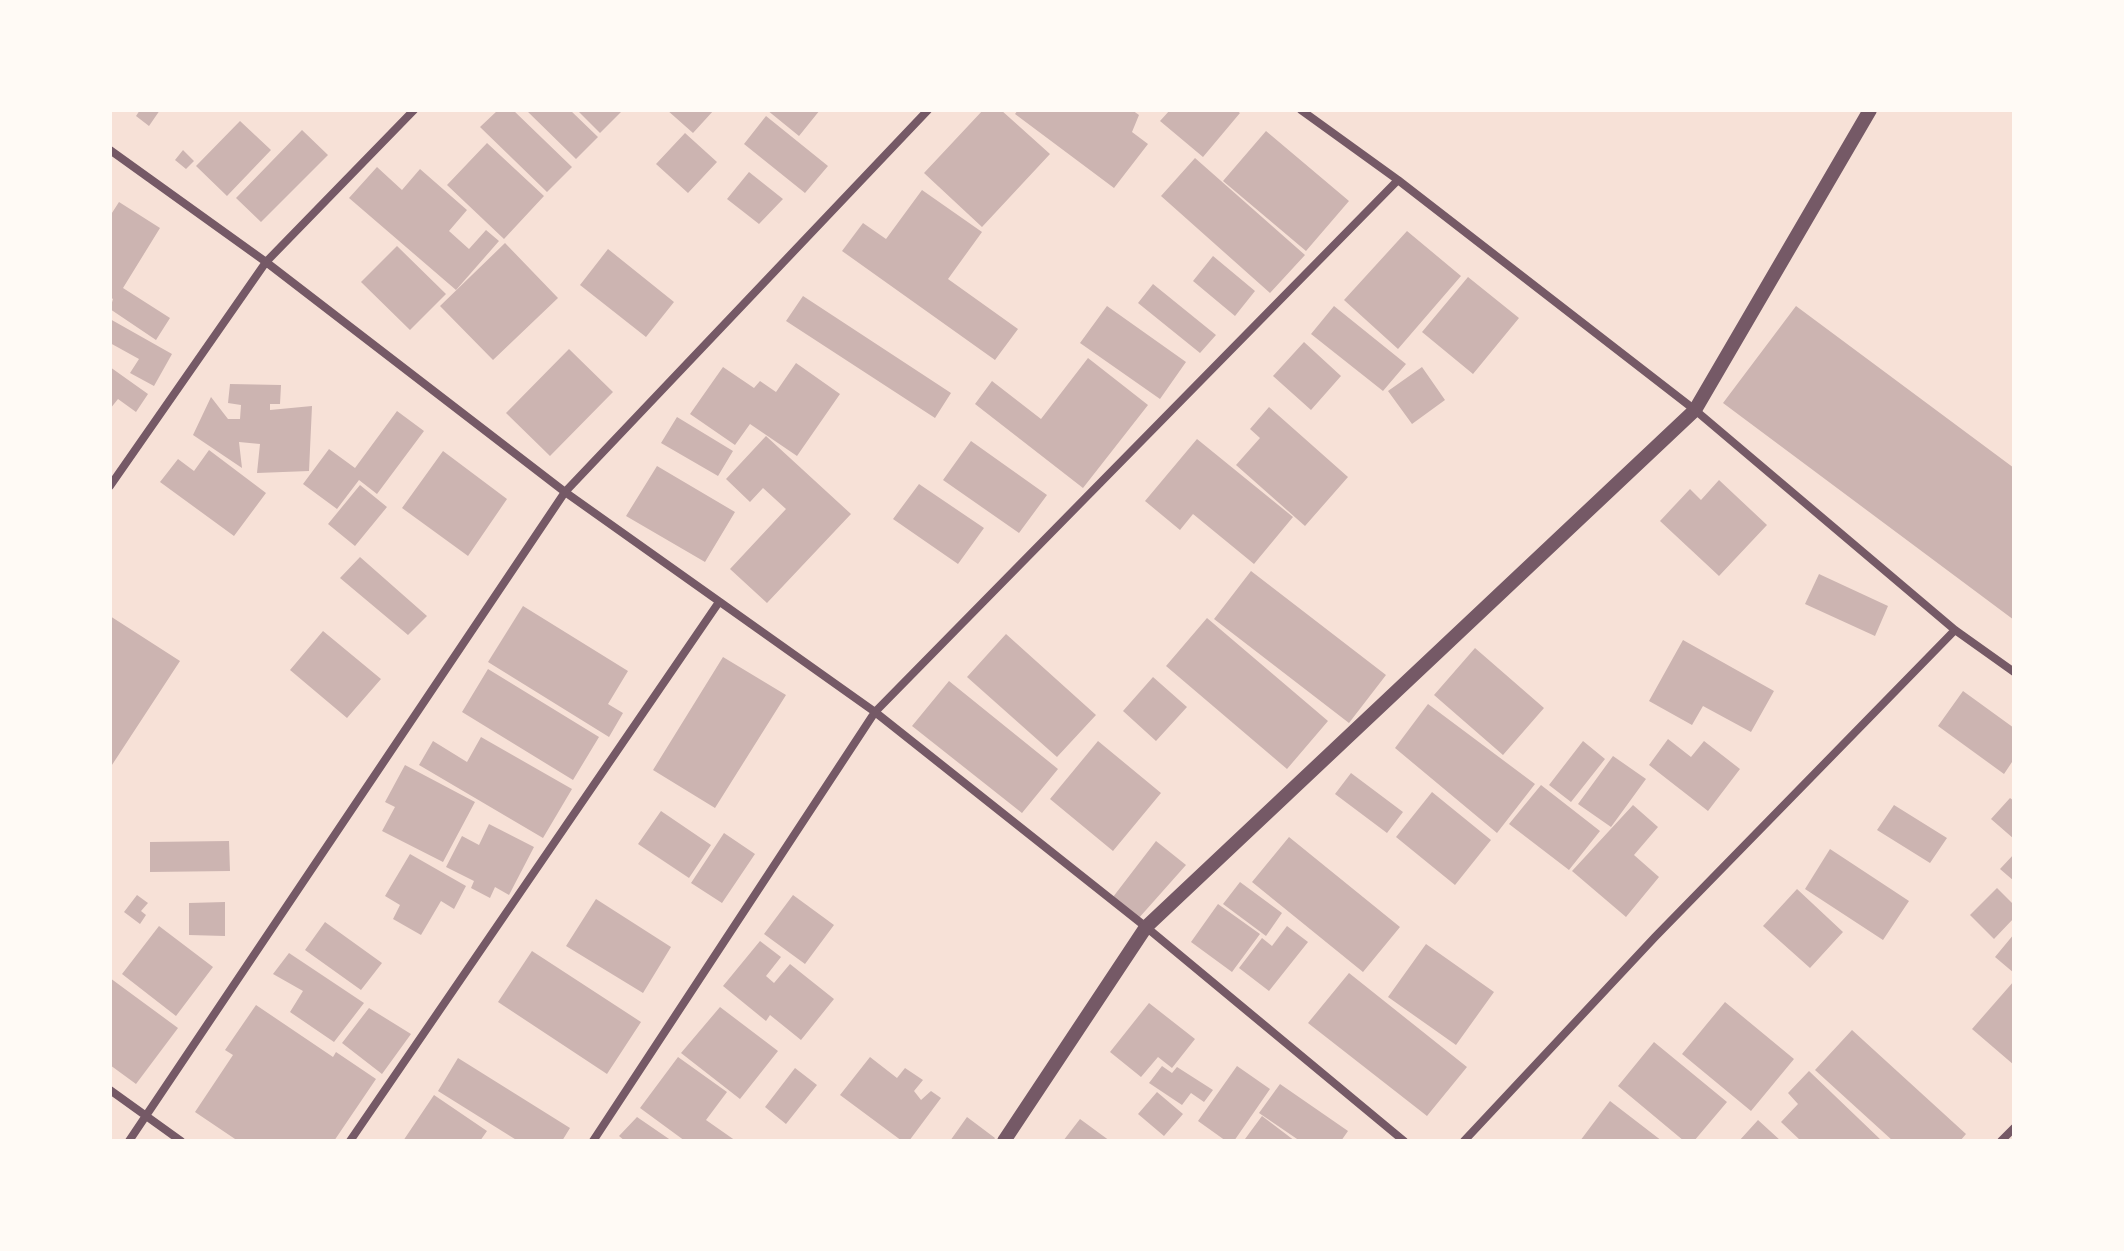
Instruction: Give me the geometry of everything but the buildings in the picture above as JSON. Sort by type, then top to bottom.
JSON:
[{"type":"street","points":[[110,486],[266,262],[414,110]]},
{"type":"street","points":[[129,1141],[565,492],[928,110]]},
{"type":"street","points":[[1301,110],[1398,180],[1695,410],[1955,630],[2014,672]]},
{"type":"street","points":[[1004,1141],[1146,927],[1695,410],[1870,110]]},
{"type":"street","points":[[110,150],[266,262],[565,492],[875,712],[1146,927],[1404,1141]]},
{"type":"street","points":[[593,1141],[875,712],[1398,180]]},
{"type":"street","points":[[350,1141],[719,602]]},
{"type":"street","points":[[1464,1141],[1655,937],[1955,630]]},
{"type":"street","points":[[110,1090],[181,1141]]},
{"type":"street","points":[[2001,1141],[2014,1128]]}]
